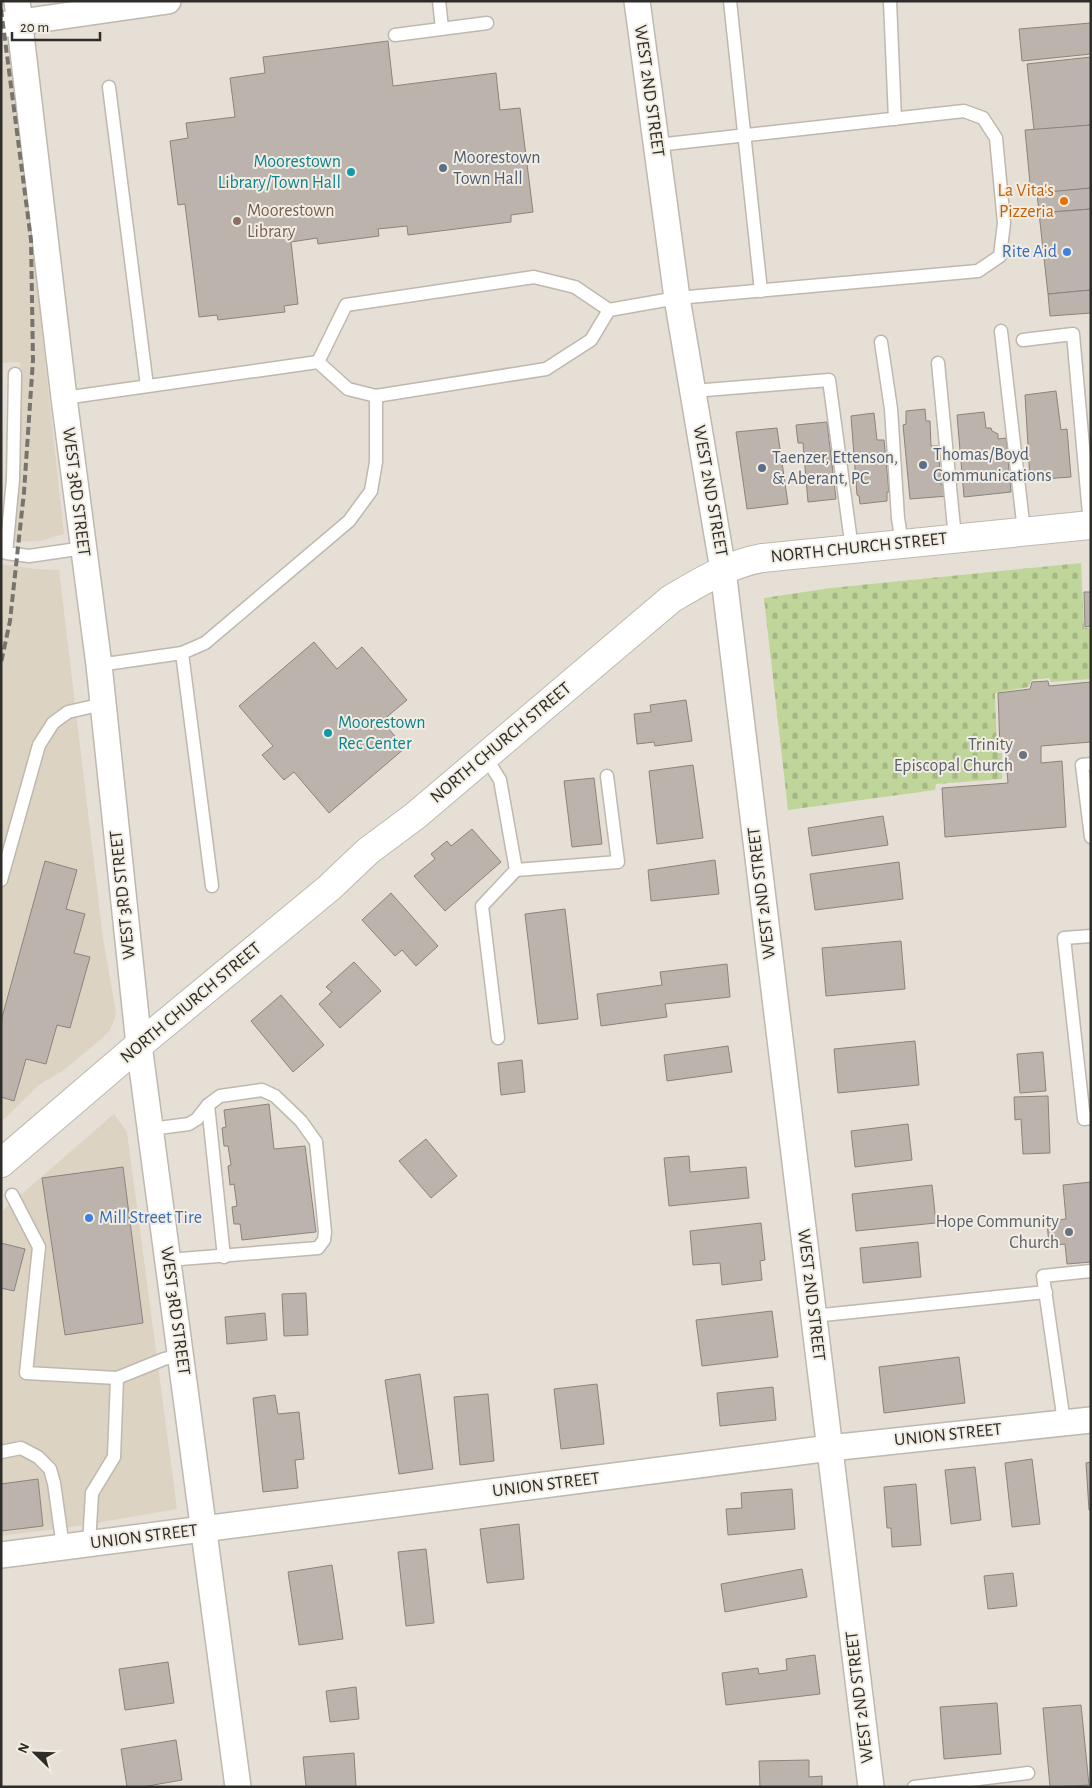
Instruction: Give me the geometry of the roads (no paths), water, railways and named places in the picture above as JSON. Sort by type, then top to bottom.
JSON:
[{"type":"main road","name":"NORTH CHURCH STREET","points":[[1,1163],[139,1045],[329,888],[368,852],[415,816],[671,599],[698,583],[723,570],[750,560],[762,558],[1091,525]]},
{"type":"street","points":[[13,16],[168,1]]},
{"type":"street","name":"WEST 2ND STREET","points":[[637,1],[678,298],[723,570],[871,1787]]},
{"type":"street","name":"WEST 3RD STREET","points":[[13,16],[99,665],[139,1045],[238,1787]]},
{"type":"street","name":"UNION STREET","points":[[1,1555],[830,1448],[1091,1420]]},
{"type":"lane","points":[[439,1],[442,28]]},
{"type":"lane","points":[[730,1],[746,135],[761,291]]},
{"type":"lane","points":[[890,1],[895,119]]},
{"type":"lane","points":[[395,35],[487,23]]},
{"type":"lane","points":[[109,87],[148,386]]},
{"type":"lane","points":[[318,362],[346,305],[534,277],[575,287],[609,310],[678,298],[978,271],[1000,256],[1004,223],[996,138],[983,118],[964,111],[657,145]]},
{"type":"lane","points":[[318,362],[348,389],[376,396],[546,370],[591,340],[609,310]]},
{"type":"lane","points":[[1001,331],[1024,531]]},
{"type":"lane","points":[[1023,340],[1073,334],[1091,525]]},
{"type":"lane","points":[[881,342],[892,409],[898,518],[902,544]]},
{"type":"lane","points":[[64,398],[318,362]]},
{"type":"lane","points":[[938,363],[955,538]]},
{"type":"lane","points":[[15,374],[13,479],[6,553],[29,556],[84,548]]},
{"type":"lane","points":[[693,390],[829,380],[852,549]]},
{"type":"lane","points":[[99,665],[182,653],[205,643],[349,521],[371,491],[376,462],[376,396]]},
{"type":"lane","points":[[182,653],[212,886]]},
{"type":"lane","points":[[1,880],[39,745],[53,723],[68,712],[103,704]]},
{"type":"lane","points":[[485,756],[500,780],[516,870]]},
{"type":"lane","points":[[1091,764],[1082,765],[1091,837]]},
{"type":"lane","points":[[498,1038],[482,906],[516,870],[618,862],[607,776]]},
{"type":"lane","points":[[1091,936],[1064,938],[1084,1119],[1091,1118]]},
{"type":"lane","points":[[151,1129],[189,1124],[220,1096],[262,1090],[275,1096],[301,1120],[316,1142],[325,1232],[324,1240],[318,1248],[168,1260]]},
{"type":"lane","points":[[208,1105],[224,1257]]},
{"type":"lane","points":[[12,1196],[39,1247],[26,1373],[117,1378],[164,1359],[181,1355]]},
{"type":"lane","points":[[1064,1422],[1043,1276],[1091,1271]]},
{"type":"lane","points":[[813,1316],[1046,1292]]},
{"type":"lane","points":[[89,1544],[92,1493],[114,1457],[117,1378]]},
{"type":"lane","points":[[1,1452],[21,1448],[38,1457],[50,1469],[54,1483],[63,1547]]},
{"type":"lane","points":[[914,1787],[1028,1773]]},
{"type":"railway","points":[[1,9],[31,240],[33,360],[24,492],[10,621],[1,663]]},
{"type":"place","name":"Moorestown Town Hall","points":[[443,168]]},
{"type":"place","name":"Moorestown Library/Town Hall","points":[[351,172]]},
{"type":"place","name":"La Vita's Pizzeria","points":[[1064,201]]},
{"type":"place","name":"Moorestown Library","points":[[237,221]]},
{"type":"place","name":"Rite Aid","points":[[1067,252]]},
{"type":"place","name":"Thomas/Boyd Communications","points":[[923,465]]},
{"type":"place","name":"Taenzer, Ettenson, & Aberant, PC","points":[[762,468]]},
{"type":"place","name":"Moorestown Rec Center","points":[[328,733]]},
{"type":"place","name":"Trinity Episcopal Church","points":[[1023,755]]},
{"type":"place","name":"Mill Street Tire","points":[[89,1218]]},
{"type":"place","name":"Hope Community Church","points":[[1069,1232]]}]
